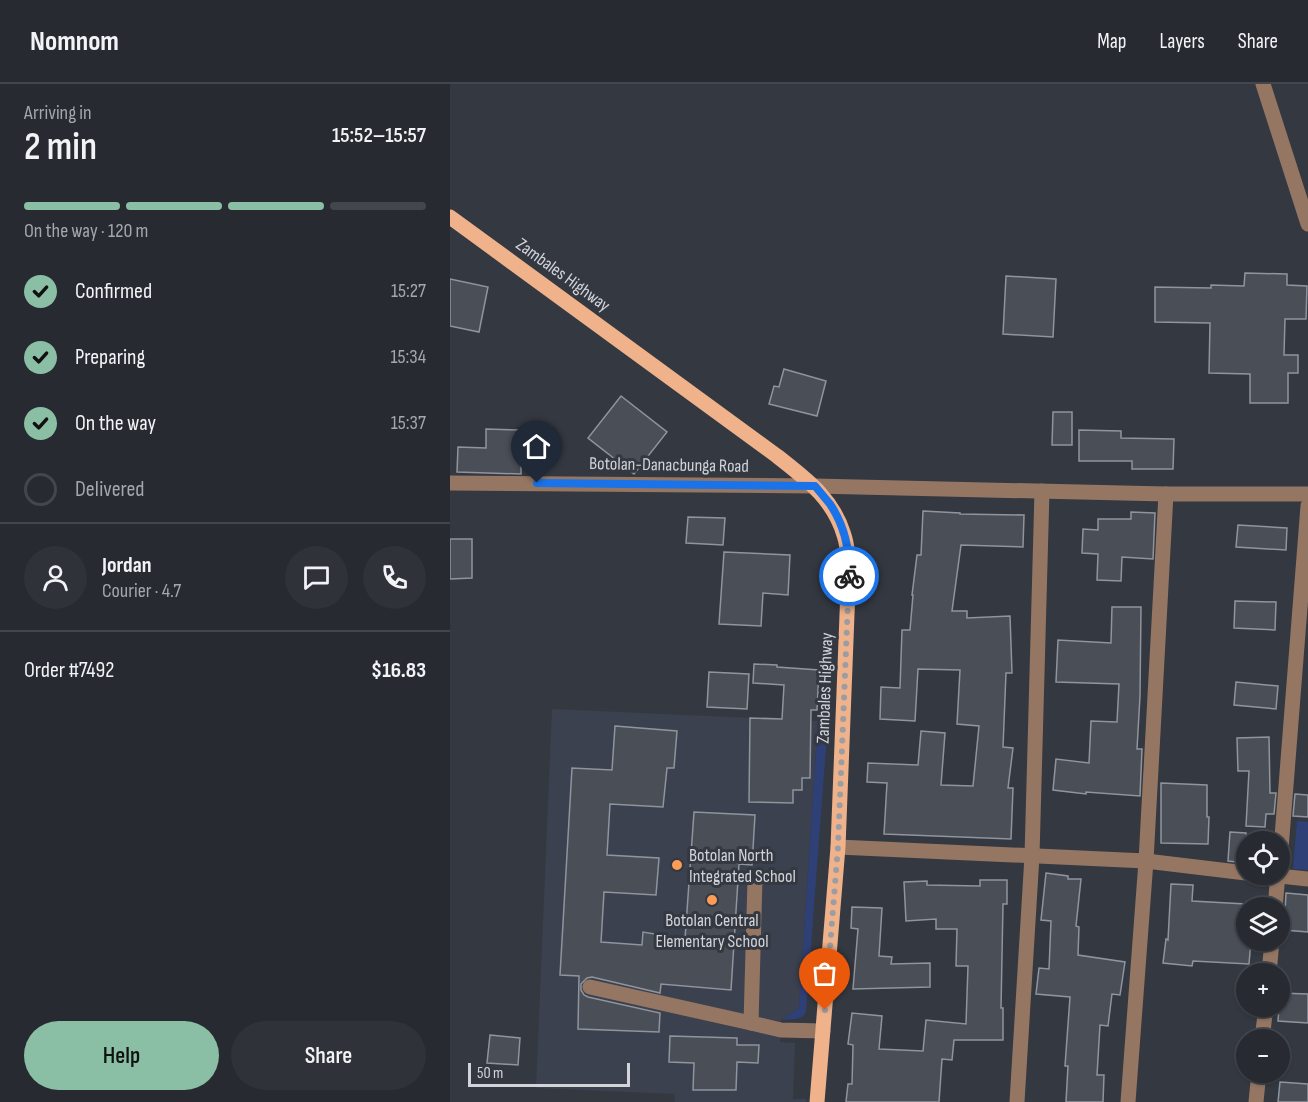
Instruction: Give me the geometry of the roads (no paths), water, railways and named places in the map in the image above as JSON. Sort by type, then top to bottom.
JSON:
[{"type":"main road","name":"Zambales Highway","points":[[450,217],[815,486],[830,505],[844,534],[849,563],[838,847],[817,1102]]},
{"type":"street","points":[[1263,84],[1308,224]]},
{"type":"street","name":"Botolan-Danacbunga Road","points":[[450,483],[815,486],[1166,494],[1308,494]]},
{"type":"street","points":[[1017,1102],[1032,856],[1042,491]]},
{"type":"street","points":[[1128,1102],[1146,861],[1166,494]]},
{"type":"street","points":[[1282,831],[1308,506]]},
{"type":"street","points":[[838,847],[1146,861],[1236,872]]},
{"type":"street","points":[[1290,874],[1308,879]]},
{"type":"street","points":[[751,1023],[755,879]]},
{"type":"street","points":[[590,987],[781,1030],[823,1031]]},
{"type":"street","points":[[1256,1102],[1258,1083]]},
{"type":"place","name":"Botolan North Integrated School","points":[[677,865]]},
{"type":"place","name":"Botolan Central Elementary School","points":[[712,900]]}]
